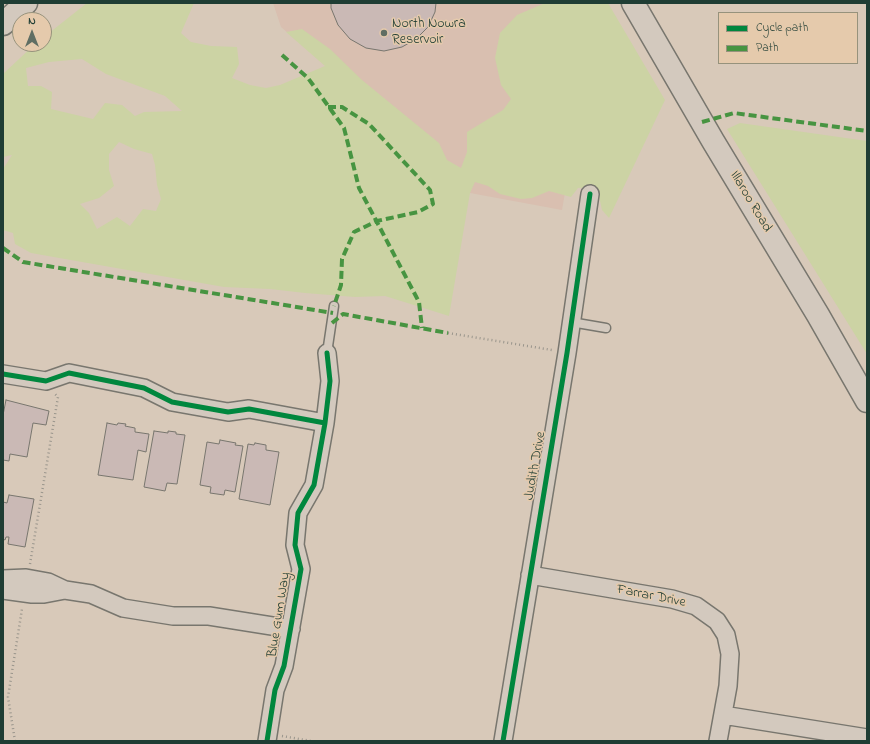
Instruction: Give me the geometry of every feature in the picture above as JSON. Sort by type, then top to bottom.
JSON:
[{"type":"main road","points":[[3,24],[26,3]]},
{"type":"main road","name":"Illaroo Road","points":[[633,3],[867,401]]},
{"type":"street","name":"Judith Drive","points":[[503,741],[567,353],[590,194]]},
{"type":"street","name":"Blue Gum Way","points":[[268,737],[275,690],[284,666],[301,569],[295,545],[298,513],[314,486],[325,423],[330,381],[327,353]]},
{"type":"street","points":[[3,374],[46,381],[68,373],[144,388],[172,402],[228,412],[249,409],[325,423]]},
{"type":"street","name":"Farrar Drive","points":[[530,575],[672,599],[696,606],[708,613],[717,621],[726,635],[730,654],[728,686],[718,741]]},
{"type":"street","name":"Blue Gum Way","points":[[3,579],[15,587],[32,594],[44,594],[65,590],[91,594],[123,608],[173,616],[209,616],[291,629]]},
{"type":"street","points":[[723,716],[867,738]]},
{"type":"lane","points":[[327,353],[334,306]]},
{"type":"lane","points":[[571,322],[606,328]]},
{"type":"path","points":[[448,333],[567,353]]},
{"type":"path","points":[[15,741],[8,697],[23,604],[19,599],[15,587],[24,570],[29,568],[58,397],[53,392]]},
{"type":"path","points":[[268,737],[311,741]]},
{"type":"shaded area","points":[[273,3],[598,3],[562,210],[470,193],[281,27]]},
{"type":"green space","points":[[87,3],[194,3],[181,33],[191,42],[211,46],[237,47],[239,64],[232,78],[250,85],[266,88],[280,85],[325,66],[286,32],[302,29],[330,49],[362,80],[439,143],[447,160],[461,168],[467,152],[467,132],[503,110],[511,99],[501,85],[495,58],[500,33],[517,15],[545,3],[608,3],[665,100],[609,218],[602,210],[597,187],[578,188],[571,197],[549,191],[532,198],[521,199],[500,194],[488,186],[475,182],[470,193],[449,316],[385,296],[355,297],[270,289],[224,287],[31,253],[15,244],[13,233],[3,230],[3,169],[12,155],[3,157],[3,74],[26,52],[52,52],[52,31]],"holes":[[[82,59],[106,74],[165,96],[182,111],[144,112],[135,116],[122,105],[105,103],[93,119],[51,109],[52,92],[41,86],[28,86],[26,68],[49,62]],[[119,142],[134,149],[152,154],[161,199],[156,211],[143,209],[130,226],[117,217],[97,229],[89,213],[80,204],[99,198],[114,186],[109,170],[109,154]]]},
{"type":"green space","points":[[740,123],[867,141],[867,354],[727,129]]},
{"type":"building","name":"North Nowra Reservoir","points":[[331,3],[436,3],[435,12],[428,27],[416,39],[402,47],[384,51],[366,48],[350,39],[338,25],[331,8]]},
{"type":"building","points":[[6,400],[49,411],[46,425],[33,423],[27,457],[10,454],[9,461],[3,460],[3,415]]},
{"type":"building","points":[[107,423],[117,425],[118,423],[126,424],[125,426],[135,428],[135,432],[149,434],[146,452],[138,450],[133,480],[98,475]]},
{"type":"building","points":[[154,431],[168,433],[168,431],[176,432],[176,434],[185,435],[177,484],[167,483],[165,491],[144,487]]},
{"type":"building","points":[[220,440],[243,446],[235,492],[225,490],[224,495],[210,493],[211,487],[200,485],[207,442],[219,444]]},
{"type":"building","points":[[255,443],[266,445],[266,450],[279,452],[270,505],[239,499],[248,444],[254,445]]},
{"type":"building","points":[[9,495],[34,499],[25,547],[8,544],[9,537],[6,537],[5,540],[3,539],[3,502],[7,503]]},
{"type":"marked path","points":[[282,55],[308,78],[344,128],[359,188],[419,302],[422,328]]},
{"type":"marked path","points":[[328,107],[342,107],[369,124],[430,190],[433,204],[418,212],[377,221],[354,232],[342,259],[341,285],[334,306]]},
{"type":"marked path","points":[[702,122],[734,113],[867,131]]},
{"type":"marked path","points":[[3,248],[23,262],[333,313]]},
{"type":"marked path","points":[[332,323],[343,314],[448,333]]},
{"type":"cycle path","points":[[503,741],[567,353],[590,194]]},
{"type":"cycle path","points":[[267,741],[275,690],[284,666],[301,569],[295,545],[298,513],[314,485],[325,423],[330,381],[327,353]]},
{"type":"cycle path","points":[[3,374],[46,381],[69,373],[144,388],[172,402],[228,412],[249,409],[325,423]]},
{"type":"place","name":"North Nowra Reservoir","points":[[384,33]]}]
